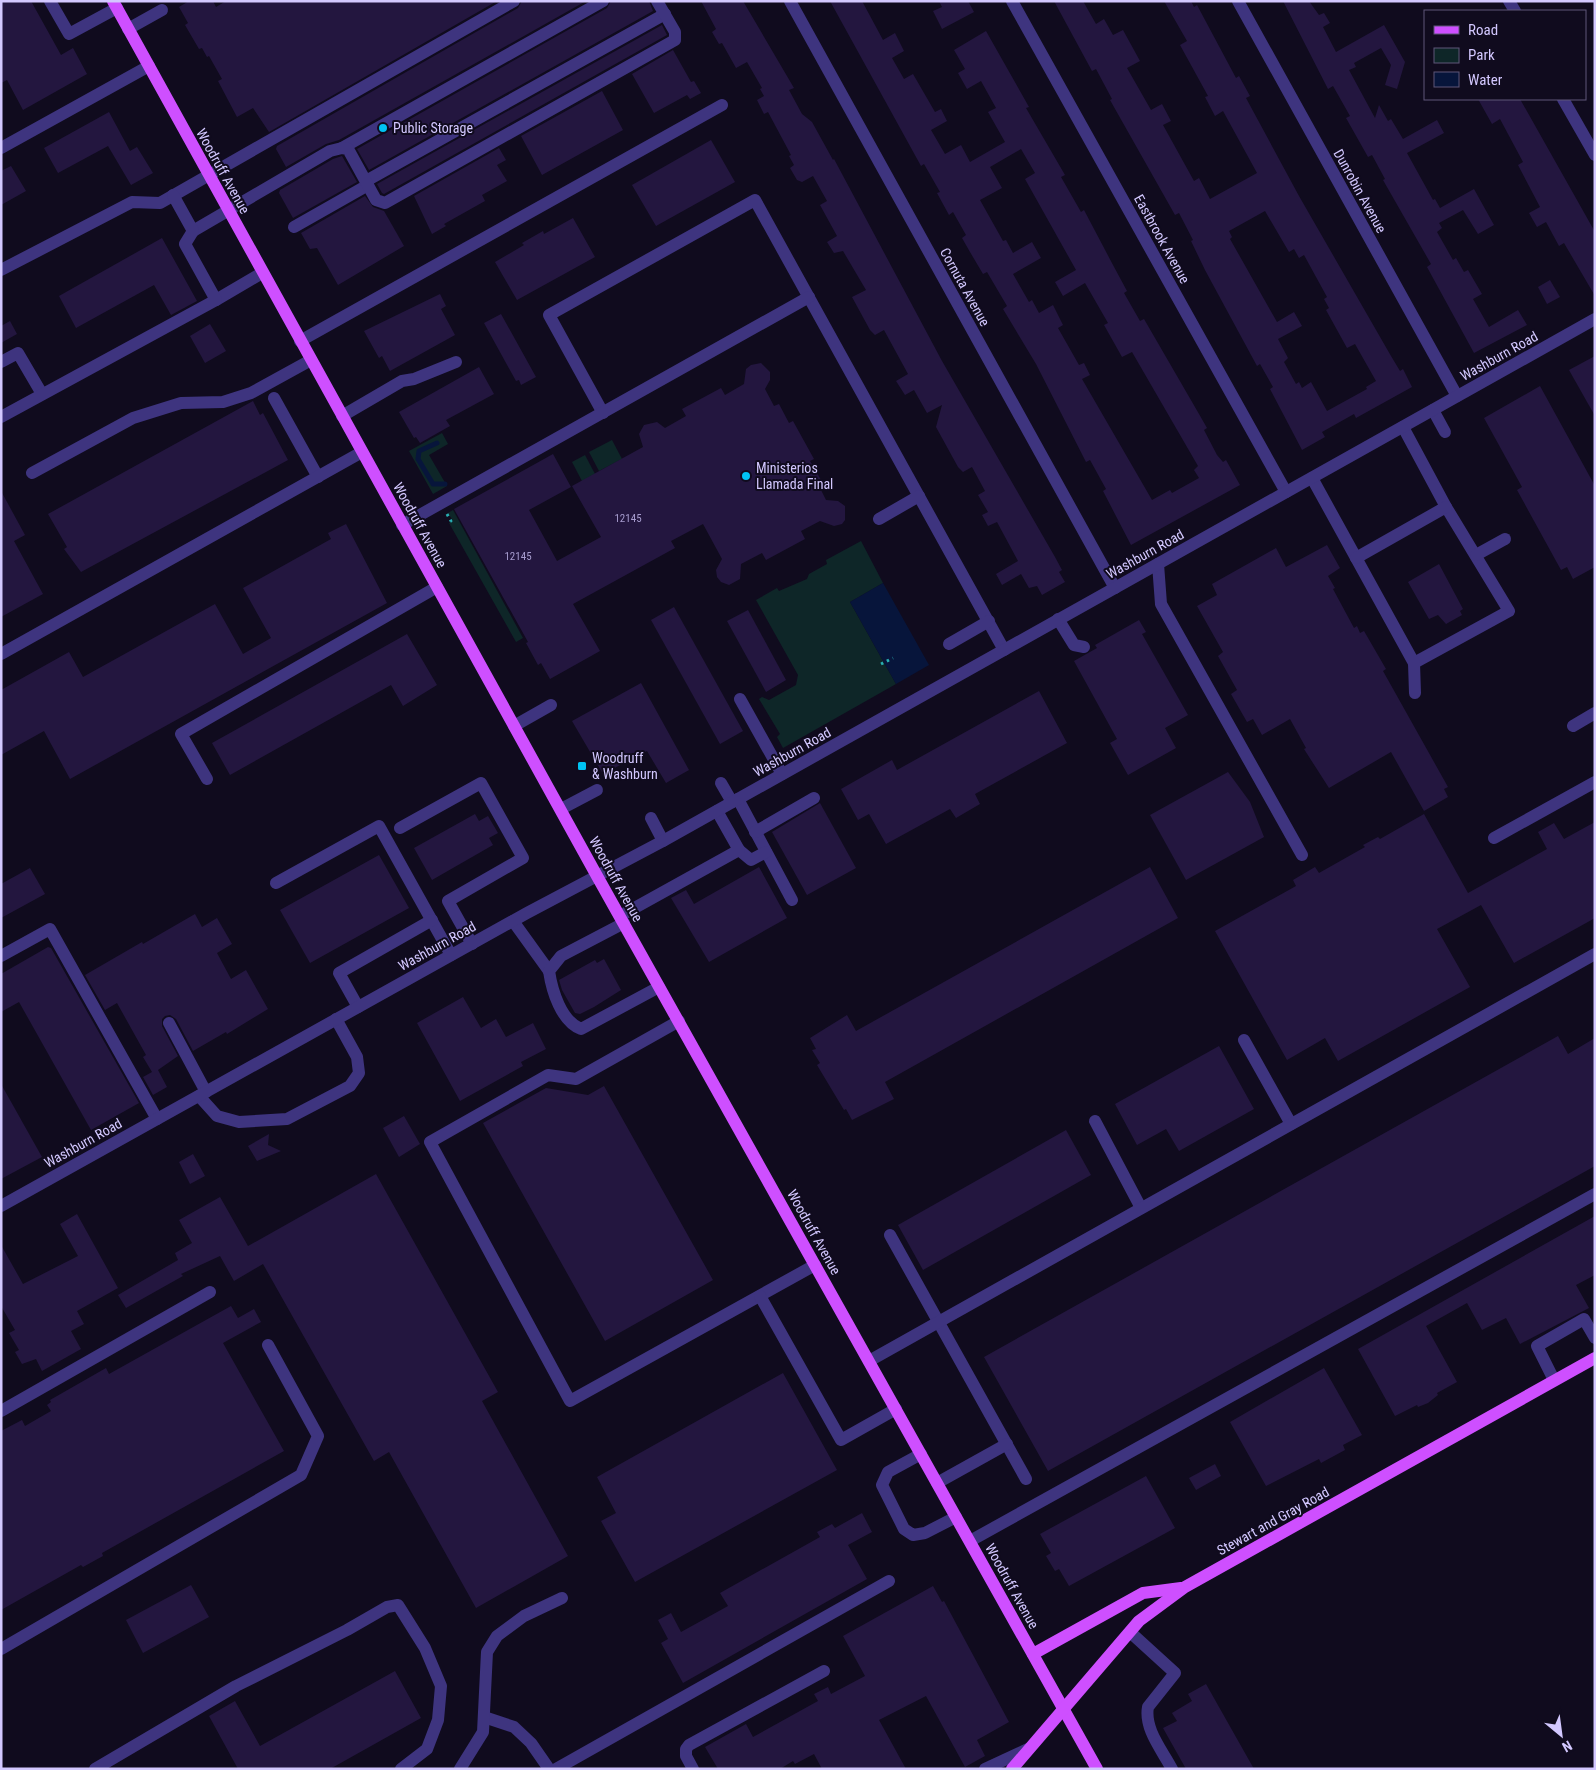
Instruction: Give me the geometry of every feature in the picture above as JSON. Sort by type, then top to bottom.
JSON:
[{"type":"main road","name":"Woodruff Avenue","points":[[115,4],[300,342],[597,876],[1097,1769]]},
{"type":"main road","name":"Stewart and Gray Road","points":[[1012,1769],[1139,1621],[1185,1587],[1595,1358]]},
{"type":"main road","points":[[1033,1654],[1143,1593],[1185,1587]]},
{"type":"street","points":[[50,1],[69,34],[115,4]]},
{"type":"street","points":[[1,270],[132,202],[160,202],[514,1]]},
{"type":"street","points":[[216,300],[185,244],[193,231],[330,151],[342,148],[603,1]]},
{"type":"street","points":[[342,148],[348,150],[376,200],[385,203],[675,40],[675,32],[658,1]]},
{"type":"street","name":"Cornuta Avenue","points":[[790,1],[1115,588]]},
{"type":"street","name":"Eastbrook Avenue","points":[[1012,1],[1286,492]]},
{"type":"street","name":"Dunrobin Avenue","points":[[1238,1],[1457,396]]},
{"type":"street","points":[[128,29],[162,10]]},
{"type":"street","points":[[294,227],[367,183],[665,14]]},
{"type":"street","points":[[1,148],[149,66]]},
{"type":"street","points":[[1564,100],[1595,155]]},
{"type":"street","points":[[300,342],[722,105]]},
{"type":"street","points":[[173,195],[193,231]]},
{"type":"street","points":[[603,412],[549,315],[756,200],[1004,650]]},
{"type":"street","points":[[1,417],[262,273]]},
{"type":"street","points":[[402,525],[809,297]]},
{"type":"street","name":"Washburn Road","points":[[1,1206],[451,955],[735,801],[1595,319]]},
{"type":"street","points":[[1,362],[18,353],[42,394]]},
{"type":"street","points":[[32,473],[132,418],[181,404],[223,402],[251,393],[311,360]]},
{"type":"street","points":[[342,416],[402,381],[414,379],[456,362]]},
{"type":"street","points":[[274,398],[318,477]]},
{"type":"street","points":[[1433,410],[1445,432]]},
{"type":"street","points":[[1402,427],[1446,507],[1509,611],[1414,663]]},
{"type":"street","points":[[1,654],[362,452]]},
{"type":"street","points":[[1312,478],[1414,663],[1414,693]]},
{"type":"street","points":[[879,519],[919,496]]},
{"type":"street","points":[[1356,558],[1446,507]]},
{"type":"street","points":[[1476,555],[1505,539]]},
{"type":"street","points":[[1158,564],[1161,604],[1302,855]]},
{"type":"street","points":[[207,779],[181,734],[437,587]]},
{"type":"street","points":[[1058,619],[1074,645],[1084,647]]},
{"type":"street","points":[[949,644],[988,621]]},
{"type":"street","points":[[740,699],[782,774]]},
{"type":"street","points":[[514,726],[551,705]]},
{"type":"street","points":[[1573,726],[1595,713]]},
{"type":"street","points":[[720,782],[755,832],[792,900]]},
{"type":"street","points":[[1494,838],[1595,782]]},
{"type":"street","points":[[400,828],[481,783],[523,858],[448,900],[472,944]]},
{"type":"street","points":[[561,810],[597,790]]},
{"type":"street","points":[[755,832],[814,798]]},
{"type":"street","points":[[717,811],[739,850],[752,860],[766,852]]},
{"type":"street","points":[[650,818],[663,841]]},
{"type":"street","points":[[276,884],[380,826],[451,955]]},
{"type":"street","points":[[549,971],[561,956],[739,850]]},
{"type":"street","points":[[358,1007],[340,973],[432,920]]},
{"type":"street","points":[[513,921],[549,971],[551,988],[572,1026],[581,1030],[659,987]]},
{"type":"street","points":[[1,956],[50,929],[157,1119]]},
{"type":"street","points":[[868,1361],[1595,954]]},
{"type":"street","points":[[169,1023],[202,1094],[217,1116],[239,1122],[287,1119],[350,1086],[359,1073],[357,1058],[336,1019]]},
{"type":"street","points":[[679,1021],[576,1079],[548,1075],[430,1142],[570,1401],[815,1265]]},
{"type":"street","points":[[1244,1040],[1291,1124]]},
{"type":"street","points":[[1095,1121],[1141,1208]]},
{"type":"street","points":[[970,1541],[1595,1194]]},
{"type":"street","points":[[890,1235],[1026,1479]]},
{"type":"street","points":[[1,1411],[210,1292]]},
{"type":"street","points":[[760,1296],[841,1440],[896,1409]]},
{"type":"street","points":[[1554,1380],[1537,1346],[1589,1316],[1595,1338]]},
{"type":"street","points":[[1,1649],[301,1475],[318,1436],[268,1345]]},
{"type":"street","points":[[937,1483],[1007,1444]]},
{"type":"street","points":[[921,1454],[888,1472],[882,1485],[904,1529],[914,1535],[925,1533],[956,1517]]},
{"type":"street","points":[[556,1769],[889,1581]]},
{"type":"street","points":[[460,1769],[483,1732],[487,1652],[497,1636],[524,1616],[562,1598]]},
{"type":"street","points":[[95,1769],[236,1686],[346,1630],[387,1606],[398,1605],[425,1648],[441,1686],[438,1720],[427,1749],[401,1769]]},
{"type":"street","points":[[1130,1632],[1175,1672],[1148,1707],[1147,1714],[1147,1723],[1172,1769]]},
{"type":"street","points":[[693,1769],[686,1756],[686,1749],[689,1745],[824,1671]]},
{"type":"street","points":[[484,1717],[514,1727],[531,1742],[549,1769]]},
{"type":"street","points":[[985,1769],[1028,1749]]},
{"type":"path","points":[[881,664],[893,658]]},
{"type":"green space","points":[[442,433],[448,444],[429,455],[447,486],[433,494],[409,451]]},
{"type":"green space","points":[[612,440],[622,459],[599,471],[589,452]]},
{"type":"green space","points":[[585,455],[595,474],[583,483],[572,462]]},
{"type":"green space","points":[[453,510],[523,638],[516,642],[449,523],[453,521],[448,513]]},
{"type":"green space","points":[[861,541],[883,583],[850,602],[896,684],[783,748],[777,737],[780,734],[759,699],[762,697],[769,700],[796,685],[798,675],[756,600],[777,588],[779,591],[807,579],[809,574],[827,564],[826,560]]},
{"type":"water","points":[[883,583],[929,665],[896,684],[850,602]]},
{"type":"building","points":[[1,1],[31,1],[61,55],[73,48],[87,74],[23,110],[7,80],[1,83]]},
{"type":"building","points":[[189,1],[213,1],[216,7],[226,1],[497,1],[269,132],[253,108],[237,117],[218,81],[222,79],[209,56],[207,57],[202,48],[199,49],[185,25],[188,23],[179,7]]},
{"type":"building","points":[[522,1],[586,1],[339,140],[326,144],[286,167],[276,149],[277,146],[518,8]]},
{"type":"building","points":[[611,1],[649,1],[653,11],[369,170],[357,149],[607,8]]},
{"type":"building","points":[[701,1],[743,1],[794,88],[789,90],[802,114],[812,122],[834,159],[942,361],[1055,557],[1062,570],[1059,572],[1065,582],[1042,595],[1037,586],[1029,588],[1021,574],[1002,585],[996,574],[1018,561],[997,522],[988,526],[982,515],[988,512],[978,495],[985,491],[972,467],[963,472],[958,467],[936,427],[942,405],[927,413],[914,390],[905,395],[896,381],[908,374],[884,330],[875,335],[870,330],[852,297],[866,290],[843,251],[834,253],[827,242],[837,236],[820,205],[827,201],[813,176],[802,182],[797,180],[790,168],[794,165],[789,156],[791,155],[768,112],[764,114],[757,100],[764,96],[760,89],[762,88],[747,62],[736,68],[722,43],[719,44],[712,32],[716,29]]},
{"type":"building","points":[[830,1],[862,1],[883,40],[895,33],[904,51],[892,58],[904,79],[913,74],[935,112],[941,109],[947,121],[931,130],[945,154],[961,145],[970,162],[1005,142],[988,112],[996,108],[981,81],[967,89],[958,73],[965,69],[954,50],[986,31],[1029,107],[1026,108],[1065,175],[1061,177],[1081,212],[1084,210],[1127,291],[1124,293],[1140,321],[1144,319],[1199,414],[1207,428],[1204,430],[1217,455],[1223,462],[1226,460],[1240,485],[1131,545],[1103,491],[1106,489],[1090,460],[1086,462],[1036,364],[1003,309],[1007,306],[987,272],[983,274],[962,238],[966,235],[953,212],[949,215],[937,193],[940,192],[924,164],[921,166]],"holes":[[[1021,149],[1035,173],[1025,179],[1076,270],[1055,282],[1063,296],[1085,283],[1108,323],[1104,325],[1122,357],[1132,352],[1198,466],[1194,470],[1199,478],[1172,493],[1170,490],[1152,500],[1082,379],[1090,375],[1084,363],[1079,365],[1058,328],[1063,325],[1053,305],[1039,313],[1032,300],[1029,302],[1013,274],[1041,258],[1032,242],[1013,253],[1006,240],[1003,241],[980,200],[1002,188],[990,167]]]},
{"type":"building","points":[[939,1],[968,1],[974,12],[942,29],[933,11],[942,7]]},
{"type":"building","points":[[1054,1],[1083,1],[1096,24],[1104,19],[1113,35],[1123,30],[1140,61],[1127,68],[1151,110],[1162,104],[1171,121],[1163,125],[1194,181],[1199,178],[1210,199],[1257,173],[1223,111],[1215,116],[1205,97],[1208,96],[1180,45],[1187,41],[1164,1],[1191,1],[1194,7],[1197,5],[1236,78],[1239,76],[1250,96],[1246,98],[1299,196],[1391,356],[1400,371],[1403,369],[1412,387],[1356,418],[1354,414],[1322,432],[1325,437],[1302,450],[1270,389],[1273,387],[1260,364],[1257,366],[1205,270],[1191,241],[1193,240],[1179,213],[1175,215],[1110,100],[1112,99],[1096,69],[1092,71]],"holes":[[[1265,211],[1289,252],[1294,249],[1299,258],[1304,255],[1327,297],[1324,299],[1329,308],[1326,310],[1347,348],[1355,344],[1376,381],[1366,387],[1367,389],[1327,411],[1311,382],[1302,388],[1299,382],[1296,384],[1284,362],[1288,358],[1278,339],[1302,326],[1294,312],[1277,322],[1230,239],[1232,237],[1229,231]]]},
{"type":"building","points":[[1283,1],[1309,1],[1319,15],[1324,13],[1330,23],[1323,27],[1336,52],[1384,25],[1405,62],[1397,89],[1385,85],[1391,65],[1381,48],[1354,63],[1356,67],[1349,70],[1375,118],[1379,105],[1388,121],[1391,119],[1403,139],[1437,120],[1444,133],[1407,153],[1433,200],[1435,199],[1440,208],[1474,189],[1494,225],[1478,234],[1463,210],[1439,223],[1442,228],[1437,232],[1453,260],[1456,258],[1464,272],[1468,270],[1482,294],[1473,299],[1489,327],[1518,310],[1527,325],[1474,353],[1427,267],[1431,264],[1383,180],[1385,179],[1372,155],[1368,157],[1346,118],[1350,116],[1333,86],[1328,89]]},
{"type":"building","points":[[662,25],[667,35],[384,194],[382,193],[377,184]]},
{"type":"building","points":[[673,50],[691,82],[694,81],[701,93],[690,99],[687,95],[654,113],[632,74]]},
{"type":"building","points":[[602,91],[623,130],[542,175],[521,136]]},
{"type":"building","points":[[1479,100],[1521,100],[1595,232],[1595,296],[1564,243],[1559,246],[1546,222],[1537,227],[1529,213],[1540,207],[1518,165],[1523,162],[1500,119],[1492,124]]},
{"type":"building","points":[[109,112],[130,151],[137,147],[153,173],[131,185],[108,146],[58,173],[44,148]]},
{"type":"building","points":[[711,140],[735,182],[656,226],[632,185]]},
{"type":"building","points":[[499,148],[506,160],[497,165],[507,181],[482,195],[485,201],[444,224],[446,226],[432,234],[414,196]]},
{"type":"building","points":[[342,156],[357,182],[293,218],[279,193],[280,190],[333,159]]},
{"type":"building","points":[[11,166],[26,191],[1,205],[1,171]]},
{"type":"building","points":[[365,196],[373,207],[384,211],[404,246],[338,285],[317,248],[310,249],[301,233]]},
{"type":"building","points":[[573,218],[595,257],[517,300],[495,262],[543,231],[544,234]]},
{"type":"building","points":[[162,238],[197,301],[171,315],[154,285],[76,328],[59,296]]},
{"type":"building","points":[[1550,280],[1560,297],[1547,304],[1538,287]]},
{"type":"building","points":[[440,294],[446,306],[441,309],[455,335],[390,371],[382,356],[379,358],[364,331]]},
{"type":"building","points":[[501,314],[536,377],[521,385],[519,380],[516,381],[484,323]]},
{"type":"building","points":[[10,321],[17,334],[1,343],[1,326]]},
{"type":"building","points":[[210,324],[226,351],[205,363],[190,336]]},
{"type":"building","points":[[1595,356],[1595,416],[1569,370]]},
{"type":"building","points":[[761,363],[770,372],[770,380],[765,389],[774,406],[779,404],[789,423],[793,421],[814,459],[810,461],[821,480],[817,482],[826,500],[838,501],[845,506],[845,520],[842,524],[834,526],[820,521],[801,531],[805,539],[766,560],[762,553],[741,564],[740,579],[729,585],[721,582],[717,577],[716,570],[722,559],[703,524],[671,541],[675,548],[573,604],[600,651],[550,679],[541,663],[538,665],[526,643],[528,642],[454,509],[553,454],[571,487],[529,510],[557,561],[601,537],[572,486],[643,447],[639,434],[644,425],[657,422],[665,428],[686,416],[682,409],[721,388],[725,395],[744,384],[746,369],[751,365]]},
{"type":"building","points":[[479,367],[494,394],[446,420],[450,426],[420,443],[416,437],[414,438],[399,412]]},
{"type":"building","points":[[1540,386],[1595,486],[1595,567],[1573,579],[1567,567],[1561,570],[1517,490],[1522,487],[1484,418]]},
{"type":"building","points":[[253,401],[260,415],[263,413],[288,460],[81,572],[64,549],[67,547],[48,514]]},
{"type":"building","points":[[1,491],[25,535],[14,541],[43,594],[1,617]]},
{"type":"building","points":[[346,524],[387,603],[70,779],[44,731],[1,755],[1,690],[69,652],[83,677],[215,604],[243,654],[271,638],[243,588],[331,539],[328,533]]},
{"type":"building","points":[[1327,545],[1340,568],[1328,576],[1335,588],[1333,589],[1354,628],[1357,626],[1360,633],[1364,631],[1386,669],[1383,671],[1448,787],[1444,789],[1448,797],[1424,811],[1391,752],[1329,788],[1304,749],[1306,748],[1290,719],[1262,735],[1253,719],[1247,722],[1231,694],[1237,690],[1218,656],[1223,652],[1197,606],[1217,595],[1212,584],[1276,548],[1286,567]]},
{"type":"building","points":[[1439,564],[1463,609],[1460,611],[1462,615],[1446,624],[1438,615],[1429,619],[1408,582]]},
{"type":"building","points":[[674,607],[743,731],[720,744],[651,620]]},
{"type":"building","points":[[748,610],[786,680],[766,692],[727,621]]},
{"type":"building","points":[[1139,620],[1146,632],[1142,634],[1188,715],[1165,728],[1176,748],[1128,775],[1110,743],[1117,739],[1074,661],[1097,648],[1095,645]]},
{"type":"building","points":[[407,634],[437,685],[403,706],[391,685],[230,775],[212,743]]},
{"type":"building","points":[[641,683],[689,770],[666,783],[647,751],[603,774],[572,721]]},
{"type":"building","points":[[1039,691],[1067,743],[975,794],[980,804],[956,818],[950,809],[886,844],[869,814],[858,820],[841,789],[892,760],[897,770]]},
{"type":"building","points":[[1228,772],[1250,802],[1264,837],[1186,880],[1150,815]]},
{"type":"building","points":[[820,803],[856,868],[807,895],[772,832]]},
{"type":"building","points":[[475,814],[479,821],[488,816],[498,833],[489,838],[493,845],[432,880],[414,848]]},
{"type":"building","points":[[1424,814],[1468,893],[1547,849],[1538,832],[1554,823],[1564,839],[1595,822],[1595,918],[1514,963],[1481,905],[1437,929],[1470,987],[1338,1061],[1325,1038],[1287,1060],[1215,931],[1296,886],[1293,880],[1315,867],[1319,873],[1365,847],[1363,845],[1378,837],[1380,839]]},
{"type":"building","points":[[379,855],[409,908],[310,963],[280,910]]},
{"type":"building","points":[[759,867],[787,918],[709,962],[671,898],[686,890],[694,904]]},
{"type":"building","points":[[1150,867],[1178,918],[885,1082],[894,1099],[852,1120],[817,1065],[820,1063],[812,1050],[816,1049],[810,1038],[847,1015],[856,1031]]},
{"type":"building","points":[[30,868],[45,894],[1,918],[1,884]]},
{"type":"building","points":[[195,914],[202,927],[217,918],[232,944],[217,953],[231,979],[246,970],[268,1009],[227,1034],[226,1032],[193,1051],[176,1019],[170,1015],[165,1016],[162,1019],[162,1026],[178,1056],[158,1070],[167,1087],[153,1095],[143,1077],[152,1072],[143,1057],[146,1055],[117,1003],[105,1010],[85,975]]},
{"type":"building","points":[[48,947],[51,948],[139,1103],[91,1130],[19,1002],[1,1012],[1,974]]},
{"type":"building","points":[[604,959],[621,990],[580,1014],[575,1013],[562,990],[559,980],[595,960],[597,963]]},
{"type":"building","points":[[463,997],[481,1028],[496,1019],[506,1037],[533,1023],[546,1049],[521,1062],[523,1066],[460,1101],[417,1023]]},
{"type":"building","points":[[1558,1036],[1568,1054],[1595,1038],[1595,1166],[1048,1471],[984,1357]]},
{"type":"building","points":[[1219,1046],[1254,1109],[1179,1151],[1166,1129],[1137,1145],[1115,1104]]},
{"type":"building","points":[[1,1084],[42,1157],[1,1179]]},
{"type":"building","points":[[604,1086],[713,1280],[605,1341],[483,1123],[546,1088],[588,1095]]},
{"type":"building","points":[[404,1116],[420,1144],[399,1157],[383,1128]]},
{"type":"building","points":[[1066,1130],[1091,1175],[923,1270],[898,1225]]},
{"type":"building","points":[[269,1134],[268,1145],[281,1151],[257,1161],[248,1146]]},
{"type":"building","points":[[193,1154],[205,1176],[190,1184],[179,1162]]},
{"type":"building","points":[[376,1174],[498,1392],[482,1401],[568,1556],[476,1608],[389,1452],[374,1461],[263,1264],[234,1281],[220,1256],[181,1274],[183,1276],[126,1308],[118,1295],[178,1260],[175,1253],[192,1243],[179,1220],[220,1197],[248,1246]]},
{"type":"building","points":[[77,1214],[118,1288],[77,1311],[84,1324],[71,1331],[81,1349],[42,1371],[36,1359],[22,1364],[15,1352],[19,1350],[9,1333],[15,1330],[1,1306],[1,1245],[23,1284],[78,1256],[60,1224]]},
{"type":"building","points":[[1595,1216],[1595,1275],[1576,1285],[1589,1308],[1520,1344],[1506,1318],[1482,1330],[1467,1303],[1426,1326],[1457,1382],[1437,1393],[1438,1395],[1428,1403],[1418,1407],[1417,1405],[1395,1416],[1358,1349]]},
{"type":"building","points":[[231,1306],[238,1318],[254,1309],[261,1322],[223,1343],[284,1451],[102,1553],[103,1556],[83,1567],[81,1565],[1,1610],[1,1431],[22,1420],[25,1426],[51,1411],[47,1405],[51,1402],[50,1400],[106,1368],[109,1374]]},
{"type":"building","points":[[1324,1368],[1362,1435],[1343,1445],[1345,1450],[1321,1463],[1319,1459],[1266,1486],[1230,1422]]},
{"type":"building","points":[[783,1373],[837,1470],[635,1582],[601,1521],[616,1513],[597,1477]]},
{"type":"building","points":[[1215,1464],[1221,1476],[1196,1490],[1189,1478]]},
{"type":"building","points":[[1146,1476],[1175,1528],[1069,1586],[1059,1569],[1055,1571],[1046,1556],[1051,1553],[1040,1534]]},
{"type":"building","points":[[862,1513],[872,1532],[848,1545],[867,1579],[683,1683],[661,1643],[668,1639],[658,1620],[671,1613],[681,1632],[728,1606],[720,1593],[820,1537],[817,1532],[832,1524],[835,1528]]},
{"type":"building","points":[[191,1585],[209,1617],[143,1653],[126,1620]]},
{"type":"building","points":[[933,1586],[942,1602],[944,1601],[1009,1722],[977,1740],[985,1756],[965,1767],[926,1696],[879,1720],[906,1769],[822,1769],[814,1754],[795,1764],[793,1761],[780,1769],[718,1769],[705,1747],[746,1724],[753,1737],[818,1701],[814,1694],[828,1687],[831,1694],[865,1676],[843,1636]]},
{"type":"building","points":[[395,1671],[421,1718],[330,1769],[238,1769],[209,1716],[235,1701],[260,1746]]},
{"type":"building","points":[[1206,1684],[1254,1769],[1186,1769],[1163,1728],[1177,1721],[1172,1713],[1192,1701],[1188,1694]]},
{"type":"waterway","points":[[437,443],[419,451],[418,459],[433,484],[445,484]]},
{"type":"place","name":"Public Storage","points":[[383,128]]},
{"type":"place","name":"Ministerios Llamada Final","points":[[746,476]]},
{"type":"place","name":"Woodruff & Washburn","points":[[582,766]]}]
